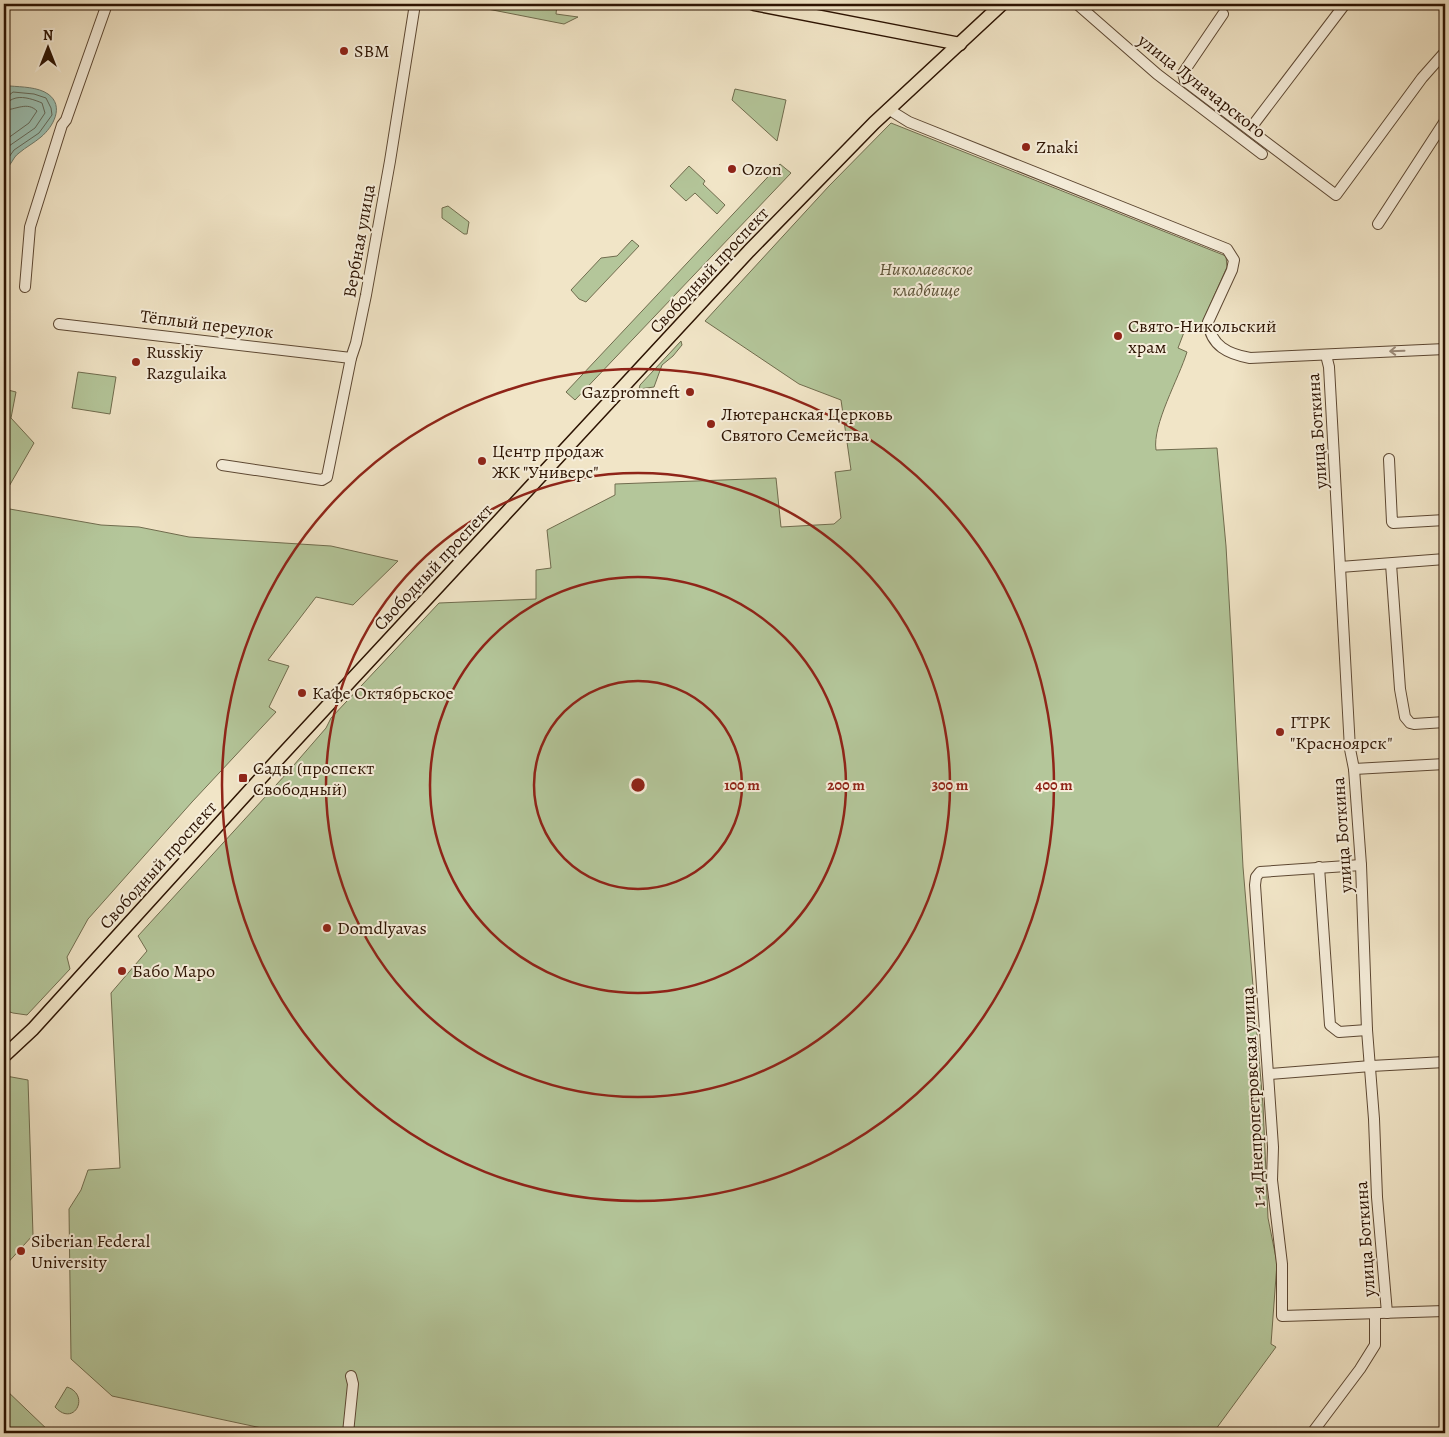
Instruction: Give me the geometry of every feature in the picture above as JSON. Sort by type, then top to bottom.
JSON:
[{"type":"main road","points":[[754,4],[960,44]]},
{"type":"main road","name":"Свободный проспект","points":[[4,1056],[33,1029],[256,783],[743,258],[888,109],[1002,4]]},
{"type":"street","points":[[25,287],[30,227],[37,200],[106,4]]},
{"type":"street","name":"Вербная улица","points":[[222,465],[322,480],[327,477],[366,295],[415,4]]},
{"type":"street","name":"улица Луначарского","points":[[1077,4],[1157,74],[1262,154]]},
{"type":"street","points":[[1250,129],[1344,4]]},
{"type":"street","name":"улица Луначарского","points":[[1223,14],[1183,73],[1185,80],[1336,195],[1422,78],[1445,52]]},
{"type":"street","points":[[888,109],[909,122],[1226,249],[1234,260],[1232,270],[1208,322],[1214,341],[1221,348],[1250,358],[1445,349]]},
{"type":"street","points":[[1378,224],[1445,121]]},
{"type":"street","name":"Тёплый переулок","points":[[59,324],[351,358]]},
{"type":"street","name":"улица Боткина","points":[[1326,355],[1329,368],[1350,749],[1354,769],[1361,865],[1367,1030],[1371,1066],[1378,1207],[1387,1313]]},
{"type":"street","points":[[1389,460],[1392,522],[1445,520]]},
{"type":"street","points":[[1340,567],[1445,559]]},
{"type":"street","points":[[1392,564],[1400,689],[1404,717],[1414,724],[1445,722]]},
{"type":"street","points":[[1354,769],[1445,764]]},
{"type":"street","name":"1-я Днепропетровская улица","points":[[1361,865],[1260,872],[1256,877],[1255,885],[1273,1147],[1272,1180],[1282,1264],[1282,1316],[1445,1311]]},
{"type":"street","points":[[1319,867],[1330,1026],[1339,1032],[1367,1030]]},
{"type":"street","points":[[1269,1074],[1445,1062]]},
{"type":"street","points":[[1312,1433],[1360,1369],[1375,1345],[1375,1314]]},
{"type":"street","points":[[348,1433],[353,1384],[351,1376]]},
{"type":"green space","points":[[462,4],[557,4],[556,14],[578,17],[564,24]]},
{"type":"green space","points":[[735,89],[786,100],[777,141],[732,100]]},
{"type":"green space","name":"Николаевское кладбище","points":[[891,123],[1226,256],[1227,267],[1198,332],[1186,327],[1178,348],[1187,352],[1162,415],[1158,428],[1156,450],[1217,448],[1226,546],[1243,867],[1263,1105],[1268,1218],[1277,1263],[1271,1344],[1276,1347],[1213,1433],[285,1433],[112,1396],[71,1359],[69,1209],[81,1190],[88,1170],[120,1168],[111,993],[147,951],[138,936],[287,773],[326,728],[331,718],[439,603],[536,599],[536,570],[551,568],[547,530],[615,495],[615,484],[776,478],[781,527],[834,524],[841,518],[835,472],[851,470],[841,400],[799,384],[705,321],[829,186]]},
{"type":"green space","points":[[780,164],[791,173],[575,400],[566,392]]},
{"type":"green space","points":[[689,166],[705,181],[703,184],[725,205],[717,214],[695,193],[686,201],[670,186]]},
{"type":"green space","points":[[448,206],[469,222],[467,234],[464,234],[442,218],[442,208]]},
{"type":"green space","points":[[632,240],[639,246],[586,302],[579,299],[571,290],[601,258],[617,256]]},
{"type":"green space","points":[[681,341],[682,345],[662,365],[654,387],[639,389],[640,385]]},
{"type":"green space","points":[[78,372],[116,377],[110,414],[72,408]]},
{"type":"green space","points":[[4,389],[16,392],[11,418],[34,443],[4,495]]},
{"type":"green space","points":[[4,508],[101,525],[139,527],[189,537],[331,546],[398,561],[353,605],[316,597],[268,660],[289,666],[269,707],[276,712],[192,802],[88,919],[67,957],[70,969],[27,1015],[4,1010]]},
{"type":"green space","points":[[6,1076],[28,1080],[33,1235],[4,1267],[4,1078]]},
{"type":"green space","points":[[67,1387],[78,1396],[79,1402],[77,1408],[68,1414],[55,1407]]},
{"type":"green space","points":[[4,1388],[51,1433],[4,1433]]},
{"type":"water","points":[[10,86],[40,90],[48,94],[56,104],[56,110],[50,128],[17,155],[4,170],[4,93]]},
{"type":"place","name":"SBM","points":[[344,51]]},
{"type":"place","name":"Znaki","points":[[1026,147]]},
{"type":"place","name":"Ozon","points":[[732,169]]},
{"type":"place","name":"Свято-Никольский храм","points":[[1118,336]]},
{"type":"place","name":"Russkiy Razgulaika","points":[[136,362]]},
{"type":"place","name":"Gazpromneft","points":[[690,392]]},
{"type":"place","name":"Лютеранская Церковь Святого Семейства","points":[[711,424]]},
{"type":"place","name":"Центр продаж ЖК \"Универс\"","points":[[482,461]]},
{"type":"place","name":"Кафе Октябрьское","points":[[302,693]]},
{"type":"place","name":"ГТРК \"Красноярск\"","points":[[1280,732]]},
{"type":"place","name":"Сады (проспект Свободный)","points":[[243,778]]},
{"type":"place","name":"Domdlyavas","points":[[327,928]]},
{"type":"place","name":"Бабо Маро","points":[[122,971]]},
{"type":"place","name":"Siberian Federal University","points":[[21,1251]]}]
